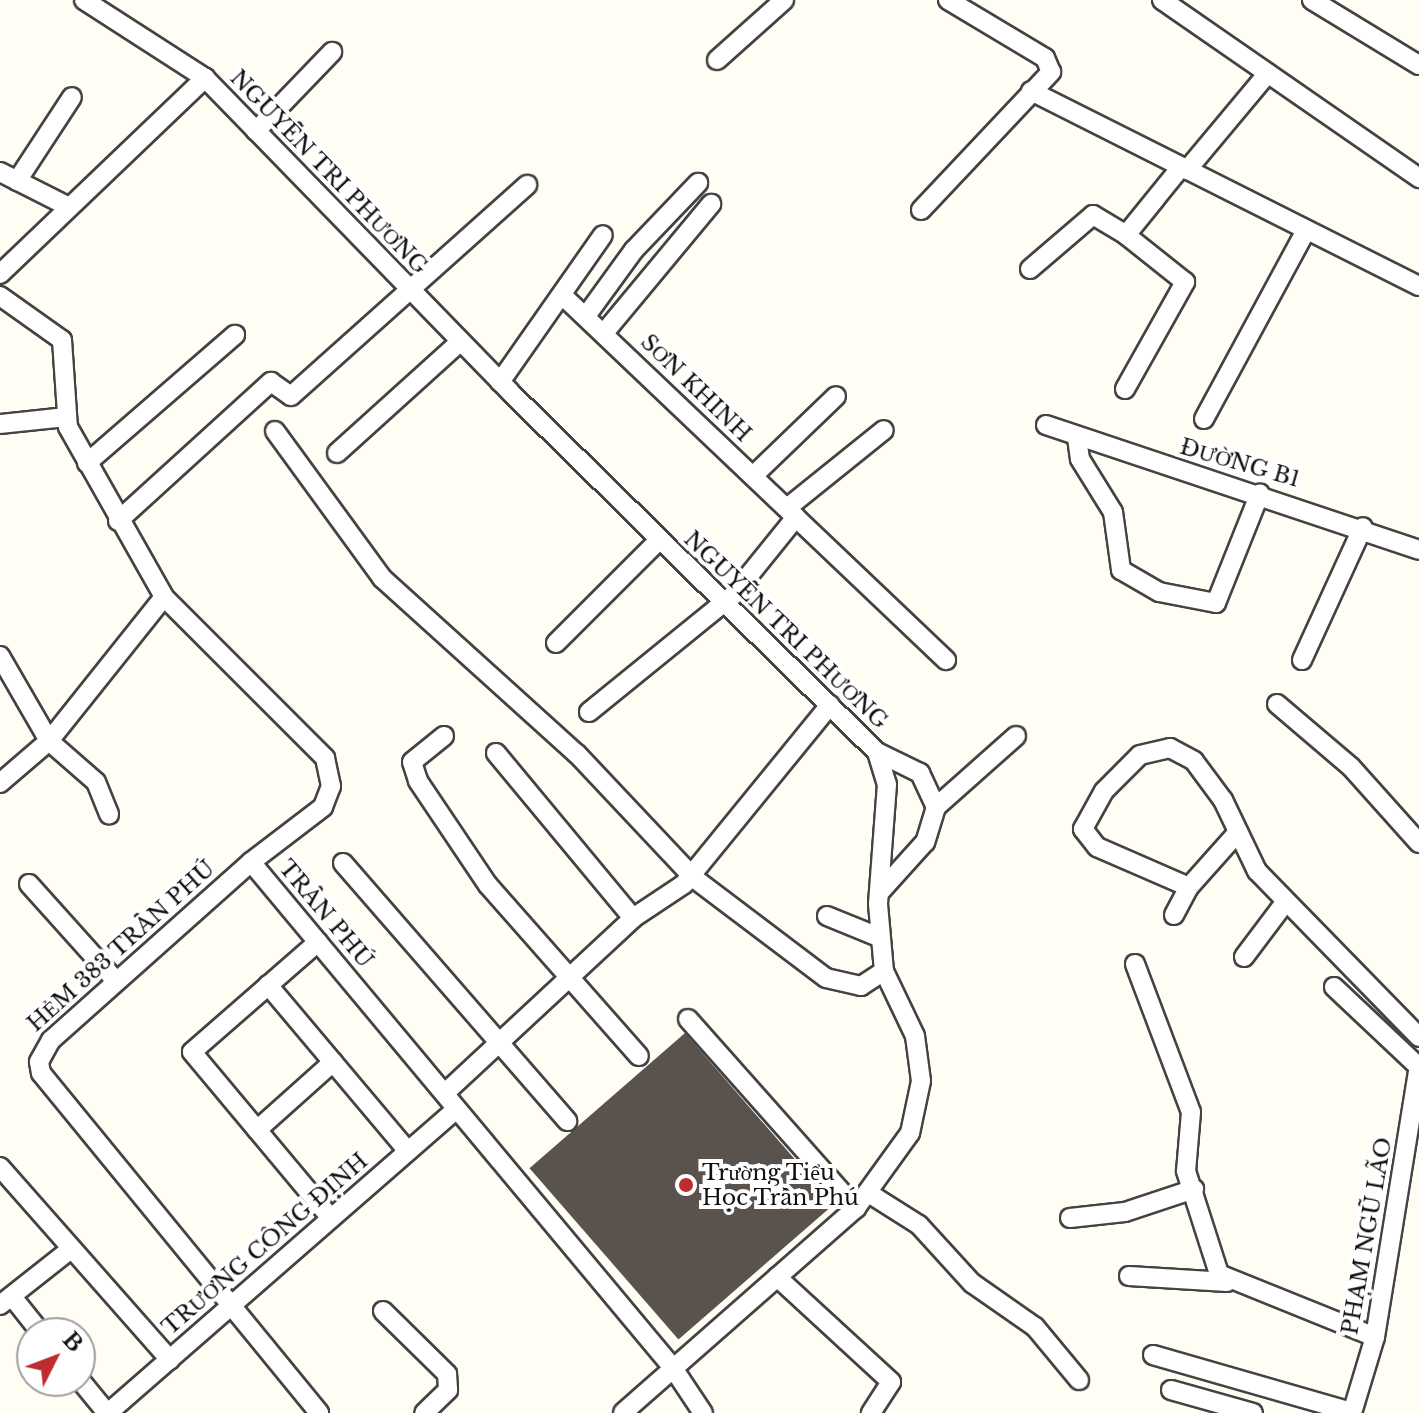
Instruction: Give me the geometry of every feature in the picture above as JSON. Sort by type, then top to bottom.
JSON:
[{"type":"street","name":"NGUYỄN TRI PHƯƠNG","points":[[84,0],[205,78],[460,342],[877,752],[887,784],[879,893],[884,971],[915,1036],[921,1081],[910,1133],[870,1194],[856,1208],[623,1413]]},
{"type":"street","points":[[717,60],[784,0]]},
{"type":"street","points":[[921,210],[1051,72],[1045,58],[948,0]]},
{"type":"street","points":[[1162,0],[1419,178]]},
{"type":"street","points":[[1312,0],[1419,65]]},
{"type":"street","points":[[256,131],[332,52]]},
{"type":"street","points":[[1126,235],[1268,73]]},
{"type":"street","points":[[0,274],[205,78]]},
{"type":"street","points":[[1031,91],[1419,286]]},
{"type":"street","points":[[69,207],[9,176],[72,97]]},
{"type":"street","points":[[586,316],[634,250],[698,183]]},
{"type":"street","points":[[118,521],[271,382],[291,396],[527,185]]},
{"type":"street","points":[[604,333],[711,204]]},
{"type":"street","points":[[1030,269],[1093,215],[1126,235],[1185,282],[1125,389]]},
{"type":"street","points":[[1204,419],[1306,230]]},
{"type":"street","points":[[500,382],[603,235]]},
{"type":"street","name":"SƠN KHINH","points":[[562,295],[946,660]]},
{"type":"street","name":"TRẦN PHÚ","points":[[0,296],[62,340],[67,417],[118,521],[164,597],[325,758],[331,786],[323,807],[251,862],[445,1093],[453,1112],[673,1368],[703,1413]]},
{"type":"street","points":[[87,463],[235,335]]},
{"type":"street","points":[[337,453],[460,342]]},
{"type":"street","points":[[753,476],[836,396]]},
{"type":"street","points":[[0,424],[67,417]]},
{"type":"street","name":"ĐƯỜNG B1","points":[[1046,425],[1077,438],[1363,527],[1419,550]]},
{"type":"street","points":[[589,712],[724,604],[792,512],[884,430]]},
{"type":"street","points":[[275,431],[382,578],[577,754],[692,875],[826,978],[861,986],[884,971]]},
{"type":"street","points":[[1077,438],[1080,459],[1113,512],[1121,570],[1159,592],[1216,603],[1260,493]]},
{"type":"street","points":[[1302,660],[1363,527]]},
{"type":"street","points":[[556,643],[659,540]]},
{"type":"street","points":[[0,783],[49,741],[164,597]]},
{"type":"street","points":[[0,656],[49,741],[96,782],[109,815]]},
{"type":"street","points":[[1277,704],[1351,767],[1419,843]]},
{"type":"street","points":[[445,1093],[633,918],[692,875],[830,705]]},
{"type":"street","points":[[444,736],[412,762],[418,781],[488,885],[639,1056]]},
{"type":"street","points":[[879,893],[911,862],[936,807],[1016,736]]},
{"type":"street","points":[[1189,887],[1087,837],[1083,829],[1122,769],[1153,748],[1194,761],[1284,904],[1419,1037]]},
{"type":"street","points":[[877,752],[920,773],[936,807]]},
{"type":"street","points":[[496,753],[633,918]]},
{"type":"street","points":[[1174,915],[1189,887],[1238,832]]},
{"type":"street","name":"HẺM 383 TRẦN PHÚ","points":[[230,1303],[41,1073],[40,1053],[251,862]]},
{"type":"street","points":[[343,863],[567,1121]]},
{"type":"street","points":[[29,884],[116,981]]},
{"type":"street","points":[[1244,957],[1284,904]]},
{"type":"street","points":[[827,916],[881,938]]},
{"type":"street","points":[[318,942],[192,1052],[330,1217]]},
{"type":"street","points":[[1135,964],[1191,1112],[1186,1171],[1227,1282]]},
{"type":"street","points":[[268,985],[408,1151]]},
{"type":"street","points":[[1334,987],[1419,1066]]},
{"type":"street","points":[[688,1019],[856,1208]]},
{"type":"street","points":[[257,1130],[333,1062]]},
{"type":"street","name":"PHẠM NGŨ LÃO","points":[[1352,1413],[1375,1337],[1418,1094],[1419,1066]]},
{"type":"street","name":"TRƯƠNG CÔNG ĐỊNH","points":[[107,1413],[453,1112]]},
{"type":"street","points":[[0,1167],[170,1360]]},
{"type":"street","points":[[1070,1218],[1125,1212],[1194,1189]]},
{"type":"street","points":[[870,1194],[919,1225],[972,1283],[1035,1327],[1079,1380]]},
{"type":"street","points":[[23,1317],[7,1302],[71,1249]]},
{"type":"street","points":[[1129,1276],[1227,1282],[1375,1337]]},
{"type":"street","points":[[777,1277],[891,1382],[871,1413]]},
{"type":"street","points":[[230,1303],[319,1413]]},
{"type":"street","points":[[383,1311],[447,1374],[448,1390],[424,1413]]},
{"type":"street","points":[[1153,1355],[1352,1413]]},
{"type":"street","points":[[1171,1390],[1253,1413]]},
{"type":"street","points":[[94,1397],[107,1413]]},
{"type":"building","name":"Trường Tiểu Học Trần Phú","points":[[685,1033],[834,1204],[678,1339],[530,1168]]},
{"type":"place","name":"Trường Tiểu Học Trần Phú","points":[[686,1185]]}]
